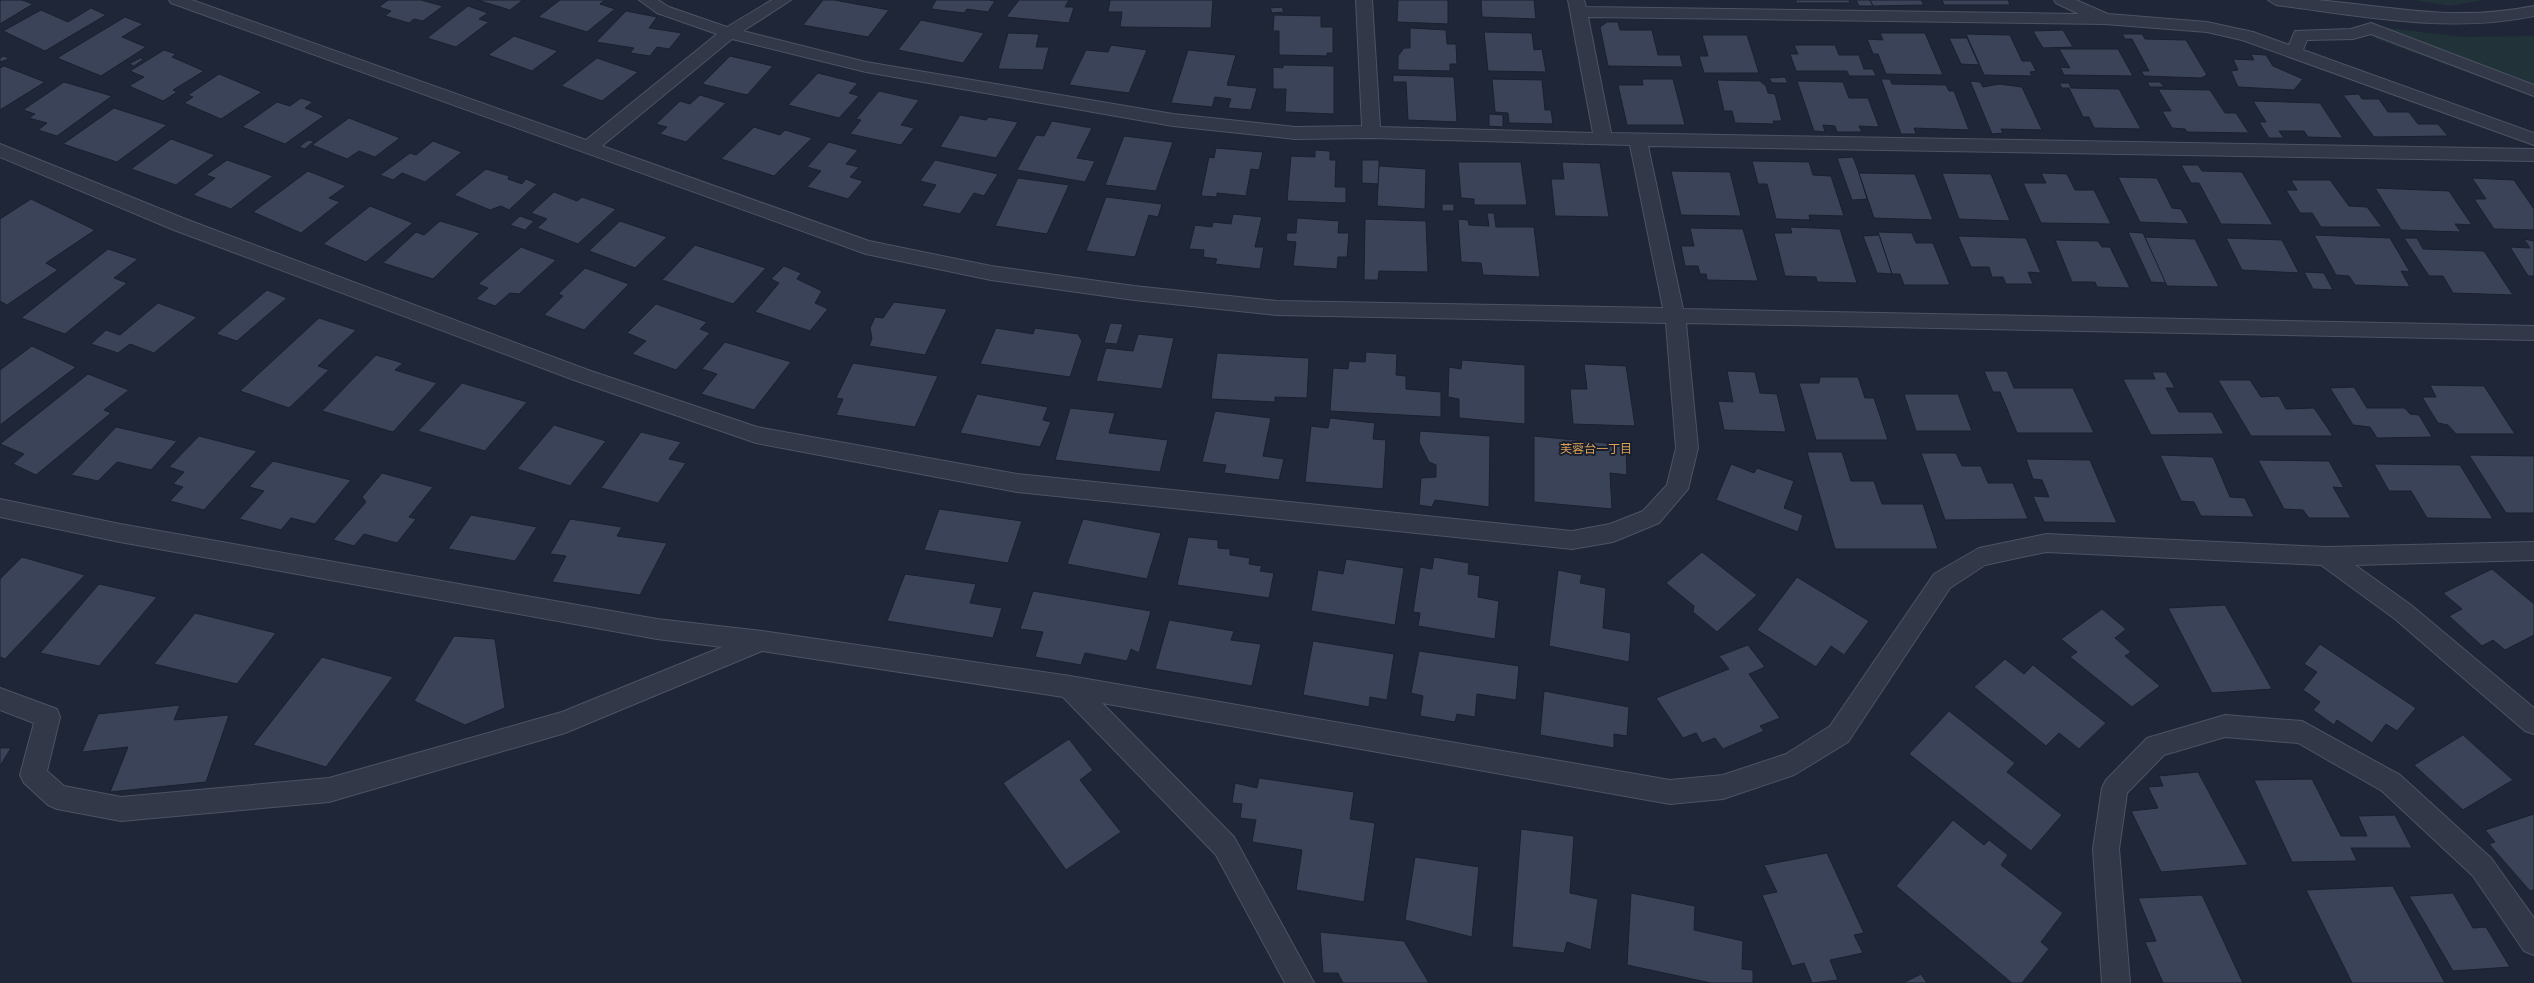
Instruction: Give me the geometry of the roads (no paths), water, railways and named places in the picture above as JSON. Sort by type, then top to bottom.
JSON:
[{"type":"street","points":[[177,0],[866,247],[991,273],[1134,293],[1277,308],[1675,317],[2534,332]]},
{"type":"street","points":[[647,0],[664,10],[729,33],[866,67],[1173,120],[1296,132],[1371,132],[1638,140],[2534,155]]},
{"type":"street","points":[[588,148],[729,33],[783,0]]},
{"type":"street","points":[[1364,0],[1371,132]]},
{"type":"street","points":[[2062,0],[2105,19]]},
{"type":"street","points":[[2276,0],[2413,17],[2462,20],[2505,17],[2534,11]]},
{"type":"street","points":[[1603,139],[1577,6],[1762,7],[2105,19],[2206,27],[2247,36],[2534,140]]},
{"type":"street","points":[[2294,53],[2301,35],[2353,34],[2371,28],[2534,92]]},
{"type":"street","points":[[0,150],[181,225],[581,376],[756,435],[1017,483],[1572,540],[1613,533],[1651,517],[1677,488],[1688,448],[1675,317],[1638,140]]},
{"type":"street","points":[[0,508],[120,533],[657,629],[762,640],[1070,687],[1670,792],[1723,787],[1794,763],[1839,734],[1942,581],[1979,557],[2046,543],[2326,556],[2534,551]]},
{"type":"street","points":[[2326,556],[2403,612],[2534,723]]},
{"type":"street","points":[[0,699],[48,717],[34,775],[57,797],[121,809],[329,790],[565,722],[762,640]]},
{"type":"street","points":[[1070,687],[1225,846],[1300,983]]},
{"type":"street","points":[[2116,983],[2106,849],[2115,788],[2156,746],[2225,726],[2302,732],[2391,783],[2482,867],[2534,941]]},
{"type":"district","name":"芙蓉台一丁目","points":[[1596,449]]}]
